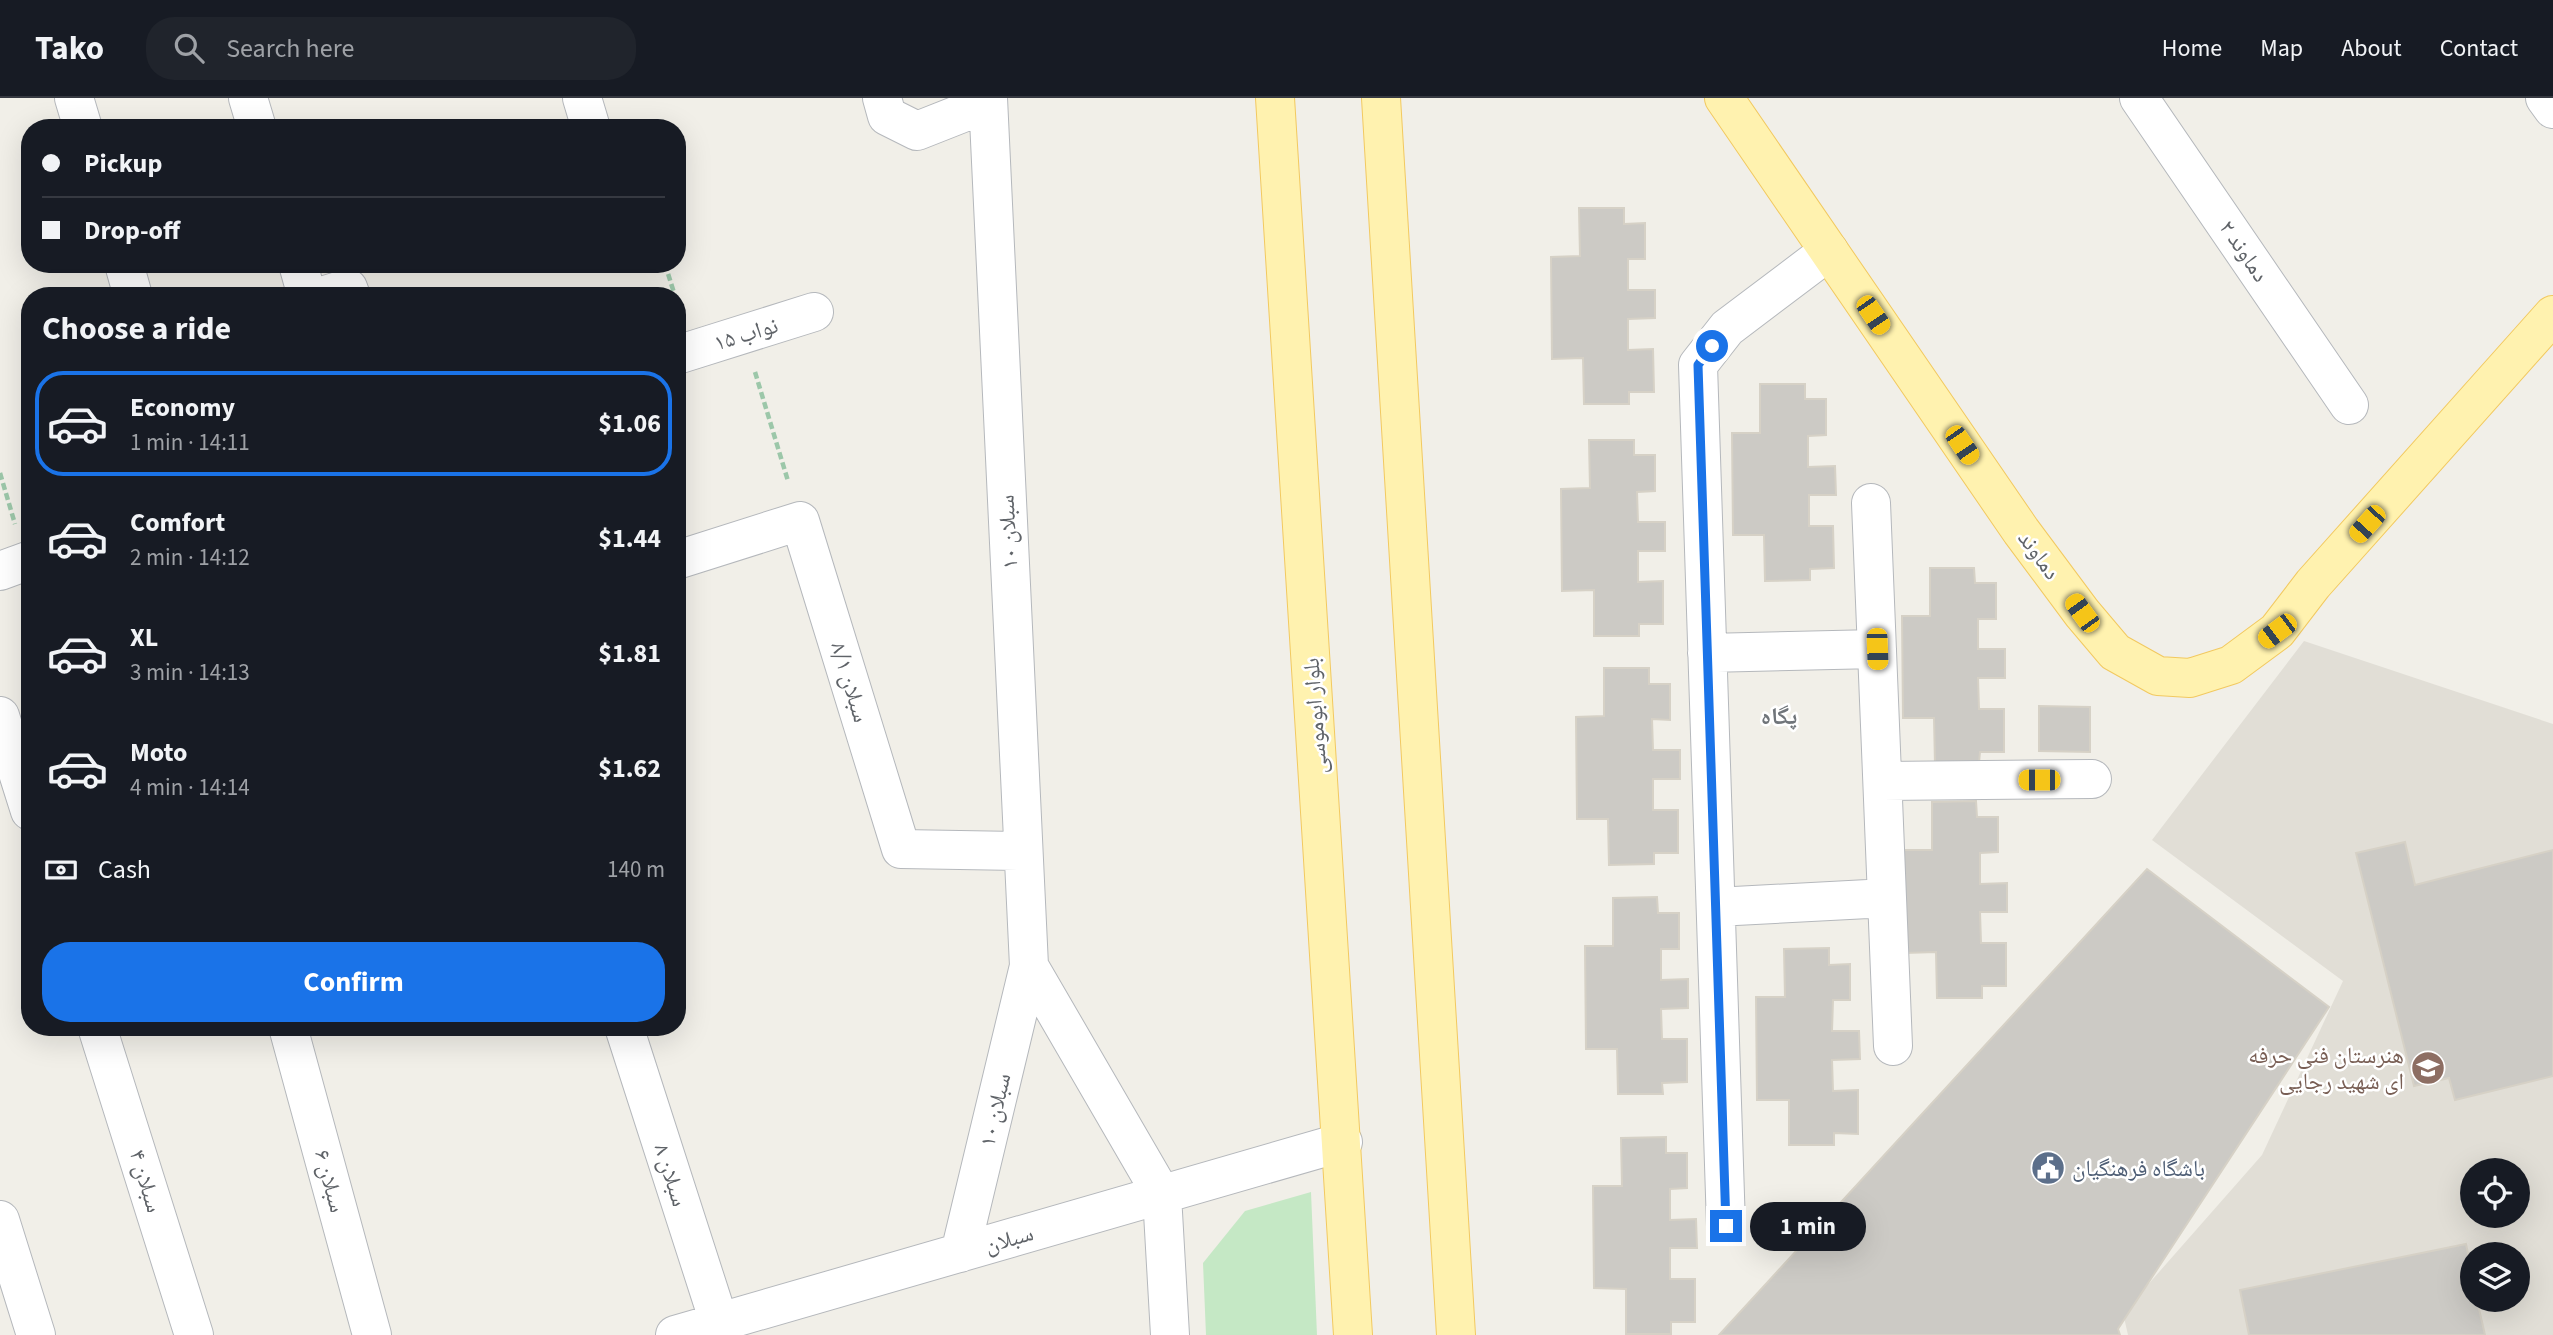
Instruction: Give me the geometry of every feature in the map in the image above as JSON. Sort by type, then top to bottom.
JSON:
[{"type":"main road","name":"بلوار ابوموسی","points":[[1275,98],[1343,1142],[1353,1335]]},
{"type":"main road","points":[[1381,98],[1456,1335]]},
{"type":"main road","name":"دماوند","points":[[1724,98],[2021,531],[2082,613],[2115,652],[2158,676],[2190,678],[2231,665],[2277,631],[2314,584],[2553,315]]},
{"type":"street","points":[[74,98],[80,119]]},
{"type":"street","points":[[248,98],[254,119]]},
{"type":"street","points":[[582,98],[588,119]]},
{"type":"street","points":[[882,98],[887,116],[917,131],[988,100]]},
{"type":"street","name":"دماوند ۲","points":[[2139,98],[2349,405]]},
{"type":"street","points":[[2545,98],[2553,109]]},
{"type":"street","name":"سبلان ۱۰","points":[[960,1253],[1029,967],[988,100]]},
{"type":"street","points":[[1726,1226],[1698,365],[1727,328],[1829,251]]},
{"type":"street","name":"نواب ۱۵","points":[[686,352],[814,312]]},
{"type":"street","points":[[1871,503],[1893,1046]]},
{"type":"street","points":[[686,557],[800,521]]},
{"type":"street","name":"سبلان ۸/۱","points":[[800,521],[901,849],[1023,851]]},
{"type":"street","points":[[1707,653],[1877,649]]},
{"type":"street","points":[[0,716],[21,782]]},
{"type":"street","points":[[1882,780],[2092,779]]},
{"type":"street","points":[[1716,907],[1887,898]]},
{"type":"street","name":"سبلان ۱۰","points":[[1029,967],[1162,1195]]},
{"type":"street","name":"سبلان ۴","points":[[100,1036],[194,1335]]},
{"type":"street","name":"سبلان ۶","points":[[290,1036],[372,1335]]},
{"type":"street","name":"سبلان ۸","points":[[627,1036],[719,1322]]},
{"type":"street","name":"سبلان","points":[[675,1335],[1343,1142]]},
{"type":"street","points":[[1162,1195],[1170,1335]]},
{"type":"street","points":[[0,1220],[36,1335]]},
{"type":"path","points":[[744,334],[800,521]]},
{"type":"path","points":[[0,473],[19,564]]},
{"type":"shaded area","name":"هنرستان فنی حرفه ای شهید رجایی","points":[[2304,641],[2553,724],[2553,1335],[2128,1335],[2123,1313],[2262,1155],[2343,981],[2152,840]]},
{"type":"green space","points":[[1311,1192],[1317,1335],[1206,1335],[1203,1263],[1245,1211]]},
{"type":"building","points":[[1579,208],[1624,208],[1624,224],[1645,223],[1645,259],[1628,259],[1628,290],[1655,290],[1655,318],[1628,319],[1628,350],[1653,349],[1654,392],[1629,392],[1629,404],[1584,404],[1583,358],[1552,359],[1551,257],[1580,256]]},
{"type":"building","points":[[1760,384],[1805,384],[1805,399],[1826,399],[1826,435],[1808,436],[1808,467],[1835,466],[1836,495],[1809,495],[1809,526],[1833,526],[1834,568],[1810,569],[1810,580],[1765,581],[1764,535],[1733,535],[1732,433],[1760,433]]},
{"type":"building","points":[[1589,440],[1634,440],[1634,455],[1655,455],[1655,491],[1637,492],[1638,522],[1665,522],[1665,551],[1638,551],[1638,582],[1663,581],[1663,624],[1639,624],[1639,636],[1594,636],[1594,590],[1562,591],[1561,489],[1590,488]]},
{"type":"building","points":[[1930,568],[1974,568],[1975,583],[1996,583],[1996,619],[1978,619],[1978,649],[2005,649],[2005,678],[1978,678],[1979,709],[2004,709],[2004,752],[1980,752],[1979,763],[1935,764],[1934,718],[1903,718],[1902,616],[1930,616]]},
{"type":"building","points":[[1604,668],[1649,668],[1649,684],[1670,684],[1670,720],[1652,719],[1653,750],[1680,750],[1680,779],[1653,779],[1653,810],[1678,810],[1678,853],[1654,853],[1654,864],[1609,865],[1608,819],[1577,819],[1576,717],[1604,716]]},
{"type":"building","points":[[2039,706],[2090,707],[2090,752],[2039,751]]},
{"type":"building","points":[[1976,801],[1977,817],[1998,817],[1998,852],[1980,853],[1980,884],[2007,883],[2007,912],[1980,912],[1981,943],[2006,943],[2006,986],[1982,986],[1982,998],[1937,998],[1936,952],[1905,953],[1904,850],[1932,850],[1932,802]]},
{"type":"building","points":[[2405,842],[2415,885],[2553,850],[2553,1076],[2455,1100],[2449,1078],[2414,1086],[2356,853]]},
{"type":"building","name":"باشگاه فرهنگیان","points":[[2147,869],[2329,1007],[2118,1329],[2120,1335],[1719,1335]]},
{"type":"building","points":[[1657,897],[1658,913],[1679,913],[1679,949],[1661,949],[1661,980],[1688,979],[1688,1008],[1661,1009],[1662,1039],[1687,1039],[1687,1082],[1662,1083],[1663,1094],[1618,1094],[1617,1049],[1586,1049],[1585,946],[1613,946],[1613,898]]},
{"type":"building","points":[[1829,948],[1829,965],[1850,964],[1850,1000],[1833,1000],[1832,1031],[1859,1031],[1860,1059],[1832,1060],[1833,1091],[1858,1090],[1858,1134],[1834,1133],[1834,1145],[1789,1145],[1789,1100],[1757,1100],[1756,997],[1785,997],[1784,949]]},
{"type":"building","points":[[1666,1137],[1666,1153],[1687,1153],[1687,1188],[1670,1189],[1670,1220],[1696,1219],[1697,1248],[1670,1248],[1670,1279],[1695,1279],[1695,1322],[1671,1322],[1671,1334],[1626,1334],[1626,1289],[1594,1288],[1593,1186],[1622,1186],[1621,1138]]},
{"type":"building","points":[[2460,1245],[2460,1312],[2480,1312],[2485,1335],[2249,1335],[2240,1290]]},
{"type":"place","name":"هنرستان فنی حرفه ای شهید رجایی","points":[[2428,1068]]},
{"type":"place","name":"باشگاه فرهنگیان","points":[[2048,1168]]},
{"type":"district","name":"پگاه","points":[[1779,716]]},
{"type":"route","points":[[1712,346],[1698,365],[1726,1226]]}]
